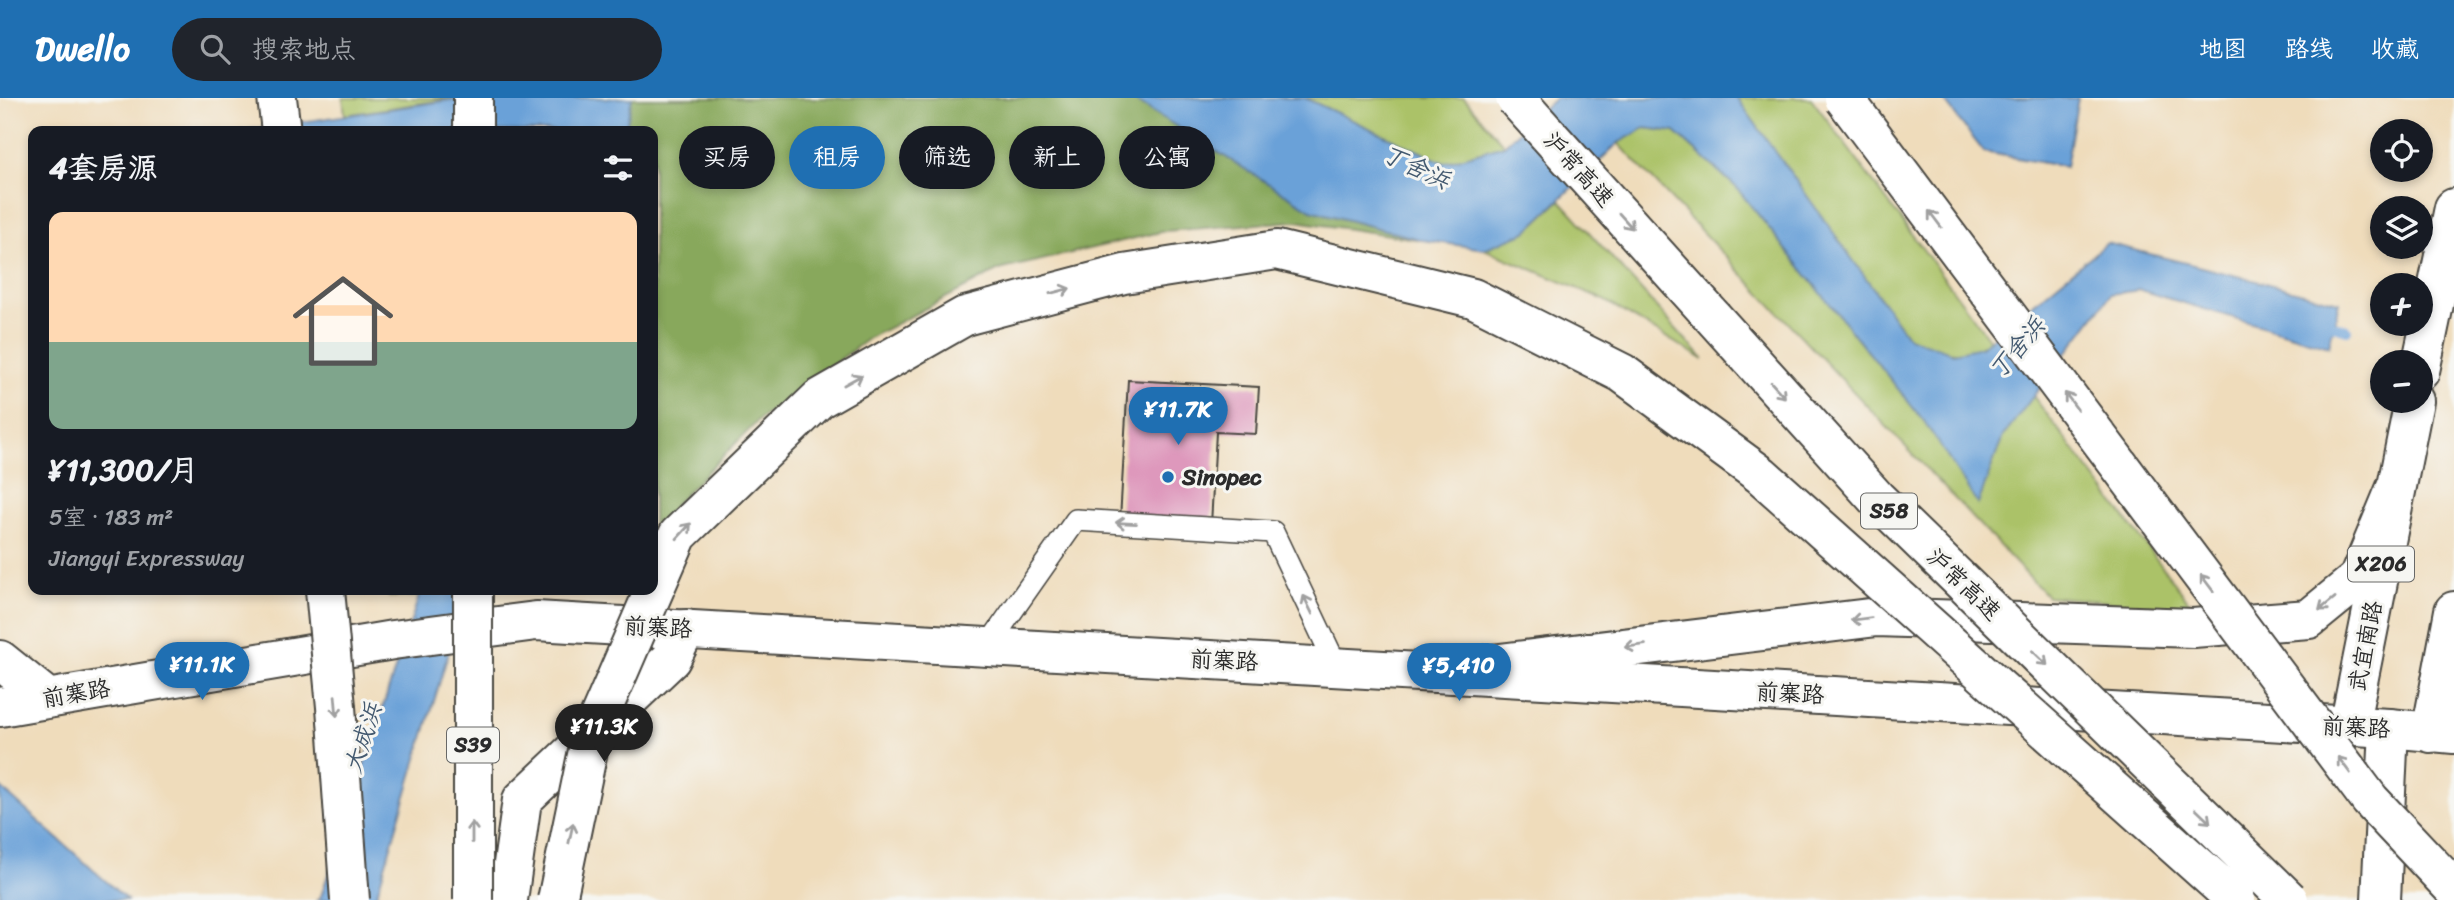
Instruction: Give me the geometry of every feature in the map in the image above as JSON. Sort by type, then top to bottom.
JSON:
[{"type":"main road","points":[[473,126],[474,98]]},
{"type":"main road","name":"沪常高速","points":[[1515,98],[1875,498],[2289,900]]},
{"type":"main road","points":[[1844,98],[2370,800],[2454,889]]},
{"type":"main road","points":[[2424,350],[2454,208]]},
{"type":"main road","points":[[658,582],[678,536],[819,399],[965,316],[1124,274],[1277,250],[1473,298],[1622,373],[1761,475],[2236,900]]},
{"type":"main road","name":"武宜南路","points":[[2349,727],[2412,413]]},
{"type":"main road","points":[[1426,672],[1877,617],[2193,628],[2309,619],[2358,579],[2397,485]]},
{"type":"main road","points":[[325,595],[350,900]]},
{"type":"main road","name":"S39","points":[[473,595],[473,900]]},
{"type":"main road","points":[[557,900],[591,736],[652,595]]},
{"type":"main road","points":[[2443,733],[2454,611]]},
{"type":"main road","name":"前寨路","points":[[0,707],[46,697],[393,640],[536,621],[2443,733]]},
{"type":"main road","points":[[508,900],[522,800],[671,659],[686,629]]},
{"type":"main road","points":[[0,660],[46,697]]},
{"type":"main road","points":[[2381,900],[2389,728]]},
{"type":"lane","points":[[987,647],[1076,520],[1273,532],[1337,667]]},
{"type":"green space","points":[[343,98],[454,98],[345,115]]},
{"type":"green space","points":[[632,98],[1131,98],[1176,126],[1119,126],[1119,189],[1215,189],[1215,150],[1311,210],[1422,240],[1296,221],[1165,231],[999,270],[869,338],[760,419],[676,503],[658,529],[658,126],[626,126]]},
{"type":"green space","points":[[1305,98],[1464,98],[1504,145],[1444,163]]},
{"type":"green space","points":[[1737,98],[1811,98],[1990,340],[1980,347],[1959,352],[1939,349],[1908,337]]},
{"type":"green space","points":[[1645,128],[1675,132],[1736,187],[1924,421],[1978,503],[2003,436],[2033,396],[2195,610],[2047,596],[1618,143]]},
{"type":"green space","points":[[1560,200],[1704,360],[1602,299],[1484,249],[1526,232]]},
{"type":"green space","points":[[389,595],[420,595],[420,596]]},
{"type":"water","points":[[464,98],[632,98],[626,126],[274,126]]},
{"type":"water","points":[[1131,98],[1305,98],[1444,163],[1504,145],[1556,98],[1737,98],[1908,337],[1953,353],[1981,347],[2107,243],[2339,302],[2329,346],[2140,290],[2111,294],[2003,436],[1978,504],[1924,421],[1736,187],[1675,132],[1645,128],[1618,143],[1526,232],[1484,249],[1422,240],[1311,210],[1215,150],[1215,126],[1176,126]]},
{"type":"water","points":[[1942,98],[2078,98],[2066,167],[1984,152]]},
{"type":"water","points":[[419,595],[466,595],[375,900],[317,900],[321,896]]},
{"type":"water","points":[[0,787],[127,900],[0,900]]},
{"type":"building","name":"Sinopec","points":[[1128,380],[1259,387],[1256,434],[1216,432],[1211,525],[1120,520]]},
{"type":"waterway","name":"丁舍浜","points":[[2322,322],[2347,330]]},
{"type":"place","name":"Sinopec","points":[[1168,477]]},
{"type":"water label","name":"大成浜","points":[[363,738]]}]
